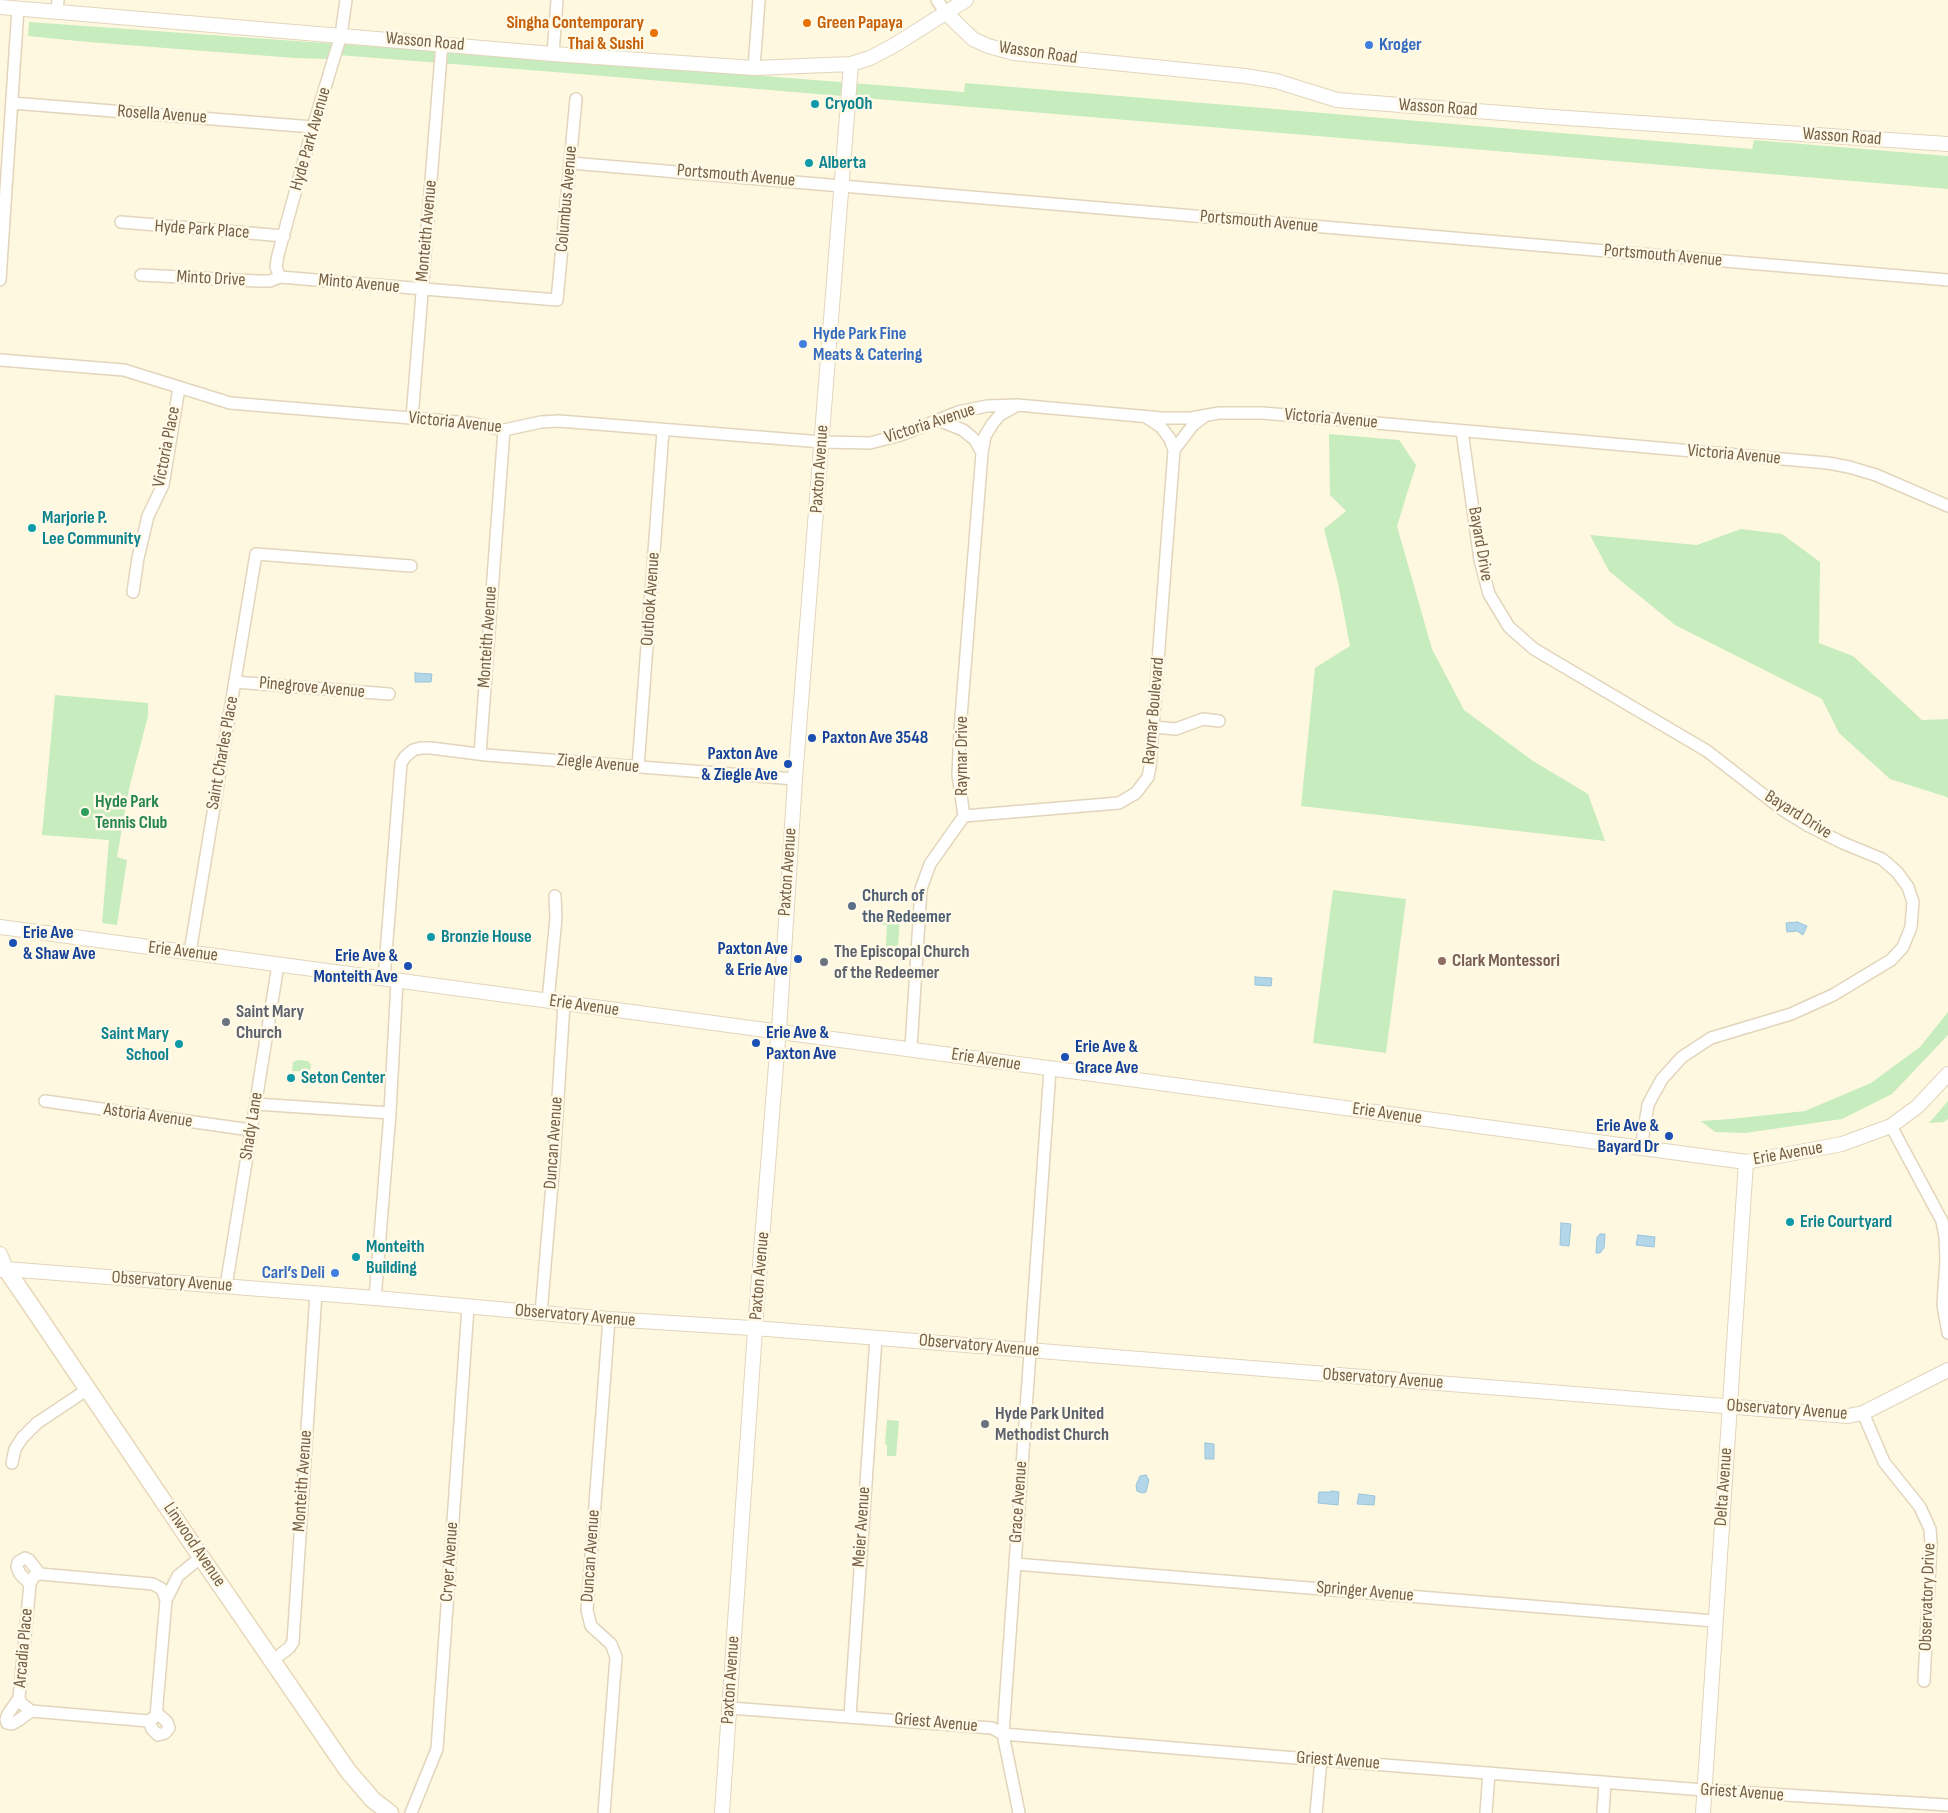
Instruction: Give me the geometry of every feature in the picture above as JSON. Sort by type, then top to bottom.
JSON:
[{"type":"main road","name":"Linwood Avenue","points":[[2,1264],[359,1785],[373,1800],[390,1813]]},
{"type":"street","name":"Hyde Park Avenue","points":[[280,277],[276,267],[313,127],[341,35],[346,0]]},
{"type":"street","points":[[553,54],[557,0]]},
{"type":"street","points":[[754,68],[759,0]]},
{"type":"street","points":[[937,0],[945,12]]},
{"type":"street","points":[[851,64],[870,58],[893,46],[966,0]]},
{"type":"street","name":"Wasson Road","points":[[0,7],[58,6],[341,35],[553,54],[754,68],[851,64]]},
{"type":"street","points":[[0,280],[18,8]]},
{"type":"street","name":"Wasson Road","points":[[945,12],[973,39],[988,46],[1014,53],[1245,76],[1276,81],[1337,100],[1948,144]]},
{"type":"street","name":"Monteith Avenue","points":[[412,418],[442,43]]},
{"type":"street","name":"Paxton Avenue","points":[[722,1813],[779,1032],[795,779],[851,64]]},
{"type":"street","name":"Columbus Avenue","points":[[557,300],[576,99]]},
{"type":"street","name":"Rosella Avenue","points":[[12,103],[313,127]]},
{"type":"street","name":"Portsmouth Avenue","points":[[571,162],[1948,280]]},
{"type":"street","name":"Hyde Park Place","points":[[121,222],[284,236]]},
{"type":"street","name":"Minto Drive","points":[[141,275],[258,282],[270,281],[280,277]]},
{"type":"street","name":"Minto Avenue","points":[[280,277],[557,300]]},
{"type":"street","name":"Victoria Avenue","points":[[0,360],[124,370],[230,404],[470,423],[504,430],[541,422],[559,422],[822,442],[870,443],[901,435],[958,412],[987,406],[1018,405],[1144,416],[1191,418],[1219,413],[1264,413],[1828,463],[1876,475],[1948,506]]},
{"type":"street","name":"Victoria Place","points":[[133,592],[138,558],[148,516],[163,485],[179,388]]},
{"type":"street","name":"Raymar Drive","points":[[911,1048],[921,889],[930,864],[964,816],[958,775],[960,730],[982,452],[985,436],[993,423],[1000,415],[1018,405]]},
{"type":"street","points":[[1144,416],[1161,428],[1170,439],[1174,450]]},
{"type":"street","points":[[1174,450],[1193,425],[1205,416]]},
{"type":"street","points":[[938,420],[963,430],[975,440],[982,452]]},
{"type":"street","name":"Monteith Avenue","points":[[480,754],[504,430]]},
{"type":"street","name":"Outlook Avenue","points":[[638,767],[663,431]]},
{"type":"street","name":"Bayard Drive","points":[[1462,431],[1480,560],[1489,594],[1509,627],[1534,649],[1707,751],[1783,810],[1843,843],[1882,859],[1903,880],[1908,887],[1913,902],[1911,927],[1903,947],[1891,960],[1824,999],[1791,1014],[1711,1038],[1682,1057],[1662,1079],[1648,1105],[1641,1148]]},
{"type":"street","name":"Raymar Boulevard","points":[[964,816],[1118,803],[1136,794],[1148,777],[1174,450]]},
{"type":"street","name":"Saint Charles Place","points":[[190,952],[256,554],[411,566]]},
{"type":"street","name":"Pinegrove Avenue","points":[[234,682],[389,694]]},
{"type":"street","points":[[1153,727],[1176,729],[1202,719],[1219,721]]},
{"type":"street","name":"Ziegle Avenue","points":[[390,980],[402,763],[405,757],[413,750],[421,748],[795,779]]},
{"type":"street","points":[[548,1002],[556,918],[555,896]]},
{"type":"street","name":"Erie Avenue","points":[[0,927],[548,1002],[911,1048],[1050,1070],[1746,1162],[1842,1144],[1891,1126],[1918,1106],[1948,1074]]},
{"type":"street","name":"Shady Lane","points":[[226,1286],[278,965]]},
{"type":"street","points":[[375,1298],[390,1113],[390,980]]},
{"type":"street","name":"Duncan Avenue","points":[[541,1313],[564,1004]]},
{"type":"street","name":"Grace Avenue","points":[[1019,1813],[1003,1734],[1050,1070]]},
{"type":"street","name":"Astoria Avenue","points":[[45,1101],[251,1130]]},
{"type":"street","points":[[256,1104],[390,1113]]},
{"type":"street","points":[[1891,1126],[1942,1221],[1946,1259],[1943,1305],[1948,1333]]},
{"type":"street","name":"Delta Avenue","points":[[1703,1813],[1714,1621],[1746,1162]]},
{"type":"street","name":"Observatory Avenue","points":[[2,1264],[226,1286],[609,1319],[756,1328],[1848,1416],[1863,1413],[1948,1370]]},
{"type":"street","name":"Monteith Avenue","points":[[273,1660],[289,1648],[293,1642],[316,1293]]},
{"type":"street","name":"Cryer Avenue","points":[[411,1813],[437,1749],[468,1307]]},
{"type":"street","name":"Duncan Avenue","points":[[604,1813],[616,1657],[611,1644],[592,1626],[587,1610],[609,1319]]},
{"type":"street","name":"Meier Avenue","points":[[850,1716],[876,1338]]},
{"type":"street","points":[[12,1462],[15,1449],[22,1438],[37,1423],[88,1389]]},
{"type":"street","name":"Observatory Drive","points":[[1863,1413],[1884,1462],[1920,1507],[1930,1529],[1931,1543],[1924,1681]]},
{"type":"street","name":"Arcadia Place","points":[[178,1576],[166,1600],[153,1717],[31,1711],[23,1706],[19,1698],[30,1584],[34,1576],[40,1574],[153,1584],[178,1576],[201,1557]]},
{"type":"street","points":[[30,1584],[20,1574],[17,1567],[21,1558],[29,1560],[40,1574]]},
{"type":"street","name":"Springer Avenue","points":[[1015,1564],[1714,1621]]},
{"type":"street","points":[[153,1584],[162,1589],[166,1600]]},
{"type":"street","points":[[19,1698],[8,1714],[7,1723],[12,1724],[31,1711]]},
{"type":"street","name":"Griest Avenue","points":[[730,1708],[992,1728],[1003,1734],[1704,1790],[1865,1806],[1948,1805]]},
{"type":"street","points":[[1316,1813],[1321,1760]]},
{"type":"street","points":[[1486,1813],[1489,1773]]},
{"type":"street","points":[[1603,1813],[1605,1782]]},
{"type":"green space","points":[[29,22],[577,61],[964,92],[965,83],[1752,149],[1754,140],[1948,156],[1948,189],[567,73],[338,55],[325,59],[295,58],[88,42],[28,36]]},
{"type":"green space","points":[[1329,434],[1399,440],[1416,465],[1397,526],[1432,649],[1464,710],[1533,761],[1588,794],[1605,841],[1301,806],[1315,668],[1350,646],[1338,583],[1324,529],[1346,511],[1330,495]]},
{"type":"green space","points":[[1741,529],[1782,534],[1820,562],[1819,643],[1853,656],[1922,720],[1948,719],[1948,798],[1890,779],[1839,733],[1822,699],[1675,625],[1609,571],[1590,535],[1697,545]]},
{"type":"green space","name":"Hyde Park Tennis Club","points":[[55,695],[148,703],[148,716],[129,789],[117,857],[127,860],[117,925],[102,923],[109,840],[42,835]]},
{"type":"green space","points":[[1333,890],[1406,899],[1386,1053],[1313,1043]]},
{"type":"green space","points":[[880,917],[900,919],[898,946],[886,946],[887,925],[879,924]]},
{"type":"green space","points":[[1948,1012],[1948,1035],[1892,1094],[1842,1119],[1745,1133],[1715,1132],[1701,1121],[1805,1111],[1871,1083],[1920,1047]]},
{"type":"green space","points":[[298,1060],[308,1061],[311,1065],[310,1072],[292,1071],[293,1062]]},
{"type":"green space","points":[[1948,1101],[1948,1119],[1944,1122],[1929,1123]]},
{"type":"green space","points":[[887,1420],[899,1421],[896,1456],[887,1456],[887,1445],[885,1444]]},
{"type":"water","points":[[415,673],[432,674],[431,682],[415,682]]},
{"type":"water","points":[[1797,922],[1807,926],[1803,935],[1797,931],[1787,932],[1786,923]]},
{"type":"water","points":[[1255,977],[1272,978],[1271,986],[1255,985]]},
{"type":"water","points":[[1561,1223],[1571,1224],[1569,1246],[1560,1245]]},
{"type":"water","points":[[1600,1234],[1605,1234],[1604,1248],[1600,1253],[1596,1253],[1597,1237]]},
{"type":"water","points":[[1638,1235],[1655,1237],[1654,1247],[1636,1245]]},
{"type":"water","points":[[1205,1443],[1214,1444],[1214,1459],[1205,1459]]},
{"type":"water","points":[[1146,1475],[1149,1480],[1146,1492],[1142,1493],[1137,1491],[1136,1485],[1140,1476]]},
{"type":"water","points":[[1319,1492],[1339,1492],[1338,1505],[1318,1503]]},
{"type":"water","points":[[1359,1494],[1375,1496],[1374,1505],[1357,1504]]},
{"type":"place","name":"Green Papaya","points":[[807,23]]},
{"type":"place","name":"Singha Contemporary Thai & Sushi","points":[[654,33]]},
{"type":"place","name":"Kroger","points":[[1369,45]]},
{"type":"place","name":"CryoOh","points":[[815,104]]},
{"type":"place","name":"Alberta","points":[[809,163]]},
{"type":"place","name":"Hyde Park Fine Meats & Catering","points":[[803,344]]},
{"type":"place","name":"Marjorie P. Lee Community","points":[[32,528]]},
{"type":"place","name":"Paxton Ave 3548","points":[[812,738]]},
{"type":"place","name":"Paxton Ave & Ziegle Ave","points":[[788,764]]},
{"type":"place","name":"Hyde Park Tennis Club","points":[[85,812]]},
{"type":"place","name":"Church of the Redeemer","points":[[852,906]]},
{"type":"place","name":"Bronzie House","points":[[431,937]]},
{"type":"place","name":"Erie Ave & Shaw Ave","points":[[13,943]]},
{"type":"place","name":"Paxton Ave & Erie Ave","points":[[798,959]]},
{"type":"place","name":"Clark Montessori","points":[[1442,961]]},
{"type":"place","name":"The Episcopal Church of the Redeemer","points":[[824,962]]},
{"type":"place","name":"Erie Ave & Monteith Ave","points":[[408,966]]},
{"type":"place","name":"Saint Mary Church","points":[[226,1022]]},
{"type":"place","name":"Erie Ave & Paxton Ave","points":[[756,1043]]},
{"type":"place","name":"Saint Mary School","points":[[179,1044]]},
{"type":"place","name":"Erie Ave & Grace Ave","points":[[1065,1057]]},
{"type":"place","name":"Seton Center","points":[[291,1078]]},
{"type":"place","name":"Erie Ave & Bayard Dr","points":[[1669,1136]]},
{"type":"place","name":"Erie Courtyard","points":[[1790,1222]]},
{"type":"place","name":"Monteith Building","points":[[356,1257]]},
{"type":"place","name":"Carl’s Deli","points":[[335,1273]]},
{"type":"place","name":"Hyde Park United Methodist Church","points":[[985,1424]]}]
